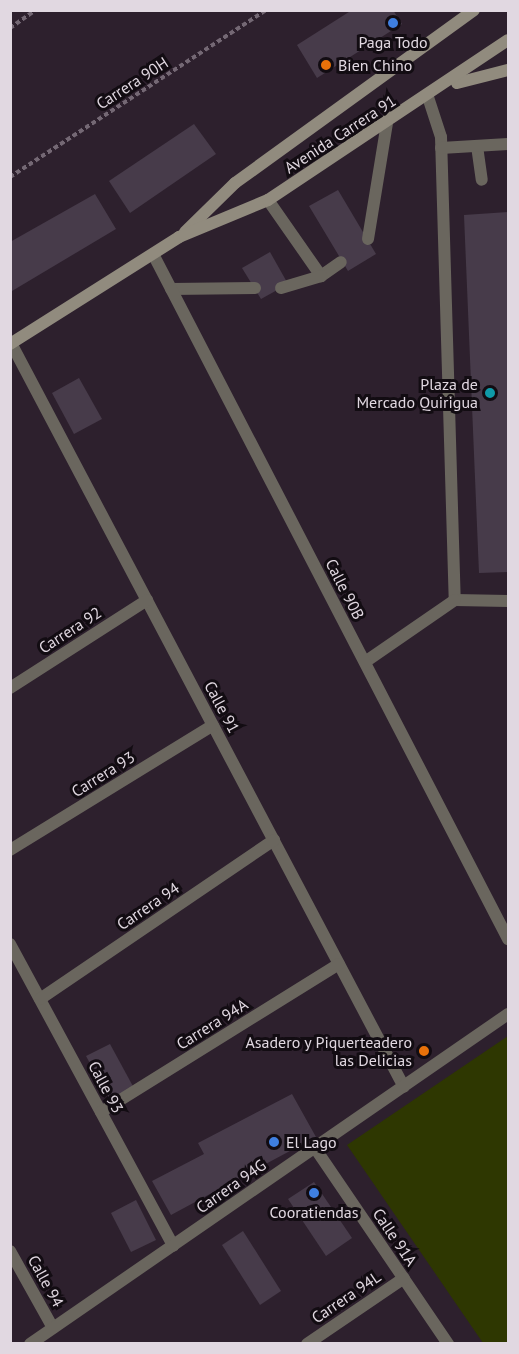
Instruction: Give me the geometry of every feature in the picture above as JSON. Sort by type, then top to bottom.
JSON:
[{"type":"main road","name":"Avenida Carrera 91","points":[[179,237],[235,183],[474,10]]},
{"type":"main road","name":"Avenida Carrera 91","points":[[11,343],[179,237],[268,200],[433,94],[508,40]]},
{"type":"main road","points":[[433,94],[480,74],[508,70]]},
{"type":"street","points":[[433,94],[441,148],[455,600]]},
{"type":"street","points":[[368,239],[387,123]]},
{"type":"street","points":[[441,148],[508,144]]},
{"type":"street","points":[[477,146],[482,180]]},
{"type":"street","points":[[268,200],[321,276]]},
{"type":"street","name":"Calle 90B","points":[[153,254],[508,939]]},
{"type":"street","points":[[280,288],[321,276],[341,262]]},
{"type":"street","points":[[171,289],[255,288]]},
{"type":"street","name":"Calle 91","points":[[11,343],[404,1087]]},
{"type":"street","name":"Carrera 92","points":[[10,688],[147,600]]},
{"type":"street","points":[[365,662],[455,600],[508,601]]},
{"type":"street","name":"Carrera 93","points":[[10,850],[213,725]]},
{"type":"street","name":"Carrera 94","points":[[40,999],[274,840]]},
{"type":"street","name":"Calle 93","points":[[10,944],[173,1246]]},
{"type":"street","name":"Carrera 94A","points":[[101,1112],[339,964]]},
{"type":"street","name":"Carrera 94G","points":[[30,1344],[508,1014]]},
{"type":"street","name":"Calle 91A","points":[[315,1148],[448,1344]]},
{"type":"street","name":"Calle 94","points":[[10,1251],[53,1328]]},
{"type":"street","name":"Carrera 94L","points":[[307,1344],[404,1278]]},
{"type":"path","points":[[10,28],[36,10]]},
{"type":"path","name":"Carrera 90H","points":[[10,177],[266,10]]},
{"type":"green space","points":[[508,1036],[508,1343],[483,1343],[347,1145]]},
{"type":"building","points":[[352,10],[393,10],[402,24],[317,78],[297,45]]},
{"type":"building","points":[[194,124],[216,154],[130,213],[109,181]]},
{"type":"building","points":[[338,190],[376,254],[348,271],[309,206]]},
{"type":"building","points":[[95,194],[116,229],[12,291],[10,242]]},
{"type":"building","name":"Plaza de Mercado Quirigua","points":[[508,212],[508,572],[479,573],[464,215]]},
{"type":"building","points":[[270,252],[288,284],[261,299],[242,268]]},
{"type":"building","points":[[79,378],[102,419],[74,434],[52,393]]},
{"type":"building","points":[[110,1044],[135,1090],[111,1102],[86,1056]]},
{"type":"building","points":[[292,1094],[316,1137],[171,1215],[152,1181],[204,1154],[198,1143]]},
{"type":"building","points":[[314,1182],[352,1238],[326,1256],[288,1199]]},
{"type":"building","points":[[136,1200],[156,1240],[131,1252],[111,1213]]},
{"type":"building","points":[[243,1231],[281,1291],[260,1305],[222,1245]]},
{"type":"place","name":"Paga Todo","points":[[393,23]]},
{"type":"place","name":"Bien Chino","points":[[326,65]]},
{"type":"place","name":"Plaza de Mercado Quirigua","points":[[490,393]]},
{"type":"place","name":"Asadero y Piquerteadero las Delicias","points":[[424,1051]]},
{"type":"place","name":"El Lago","points":[[274,1142]]},
{"type":"place","name":"Cooratiendas","points":[[314,1193]]}]
